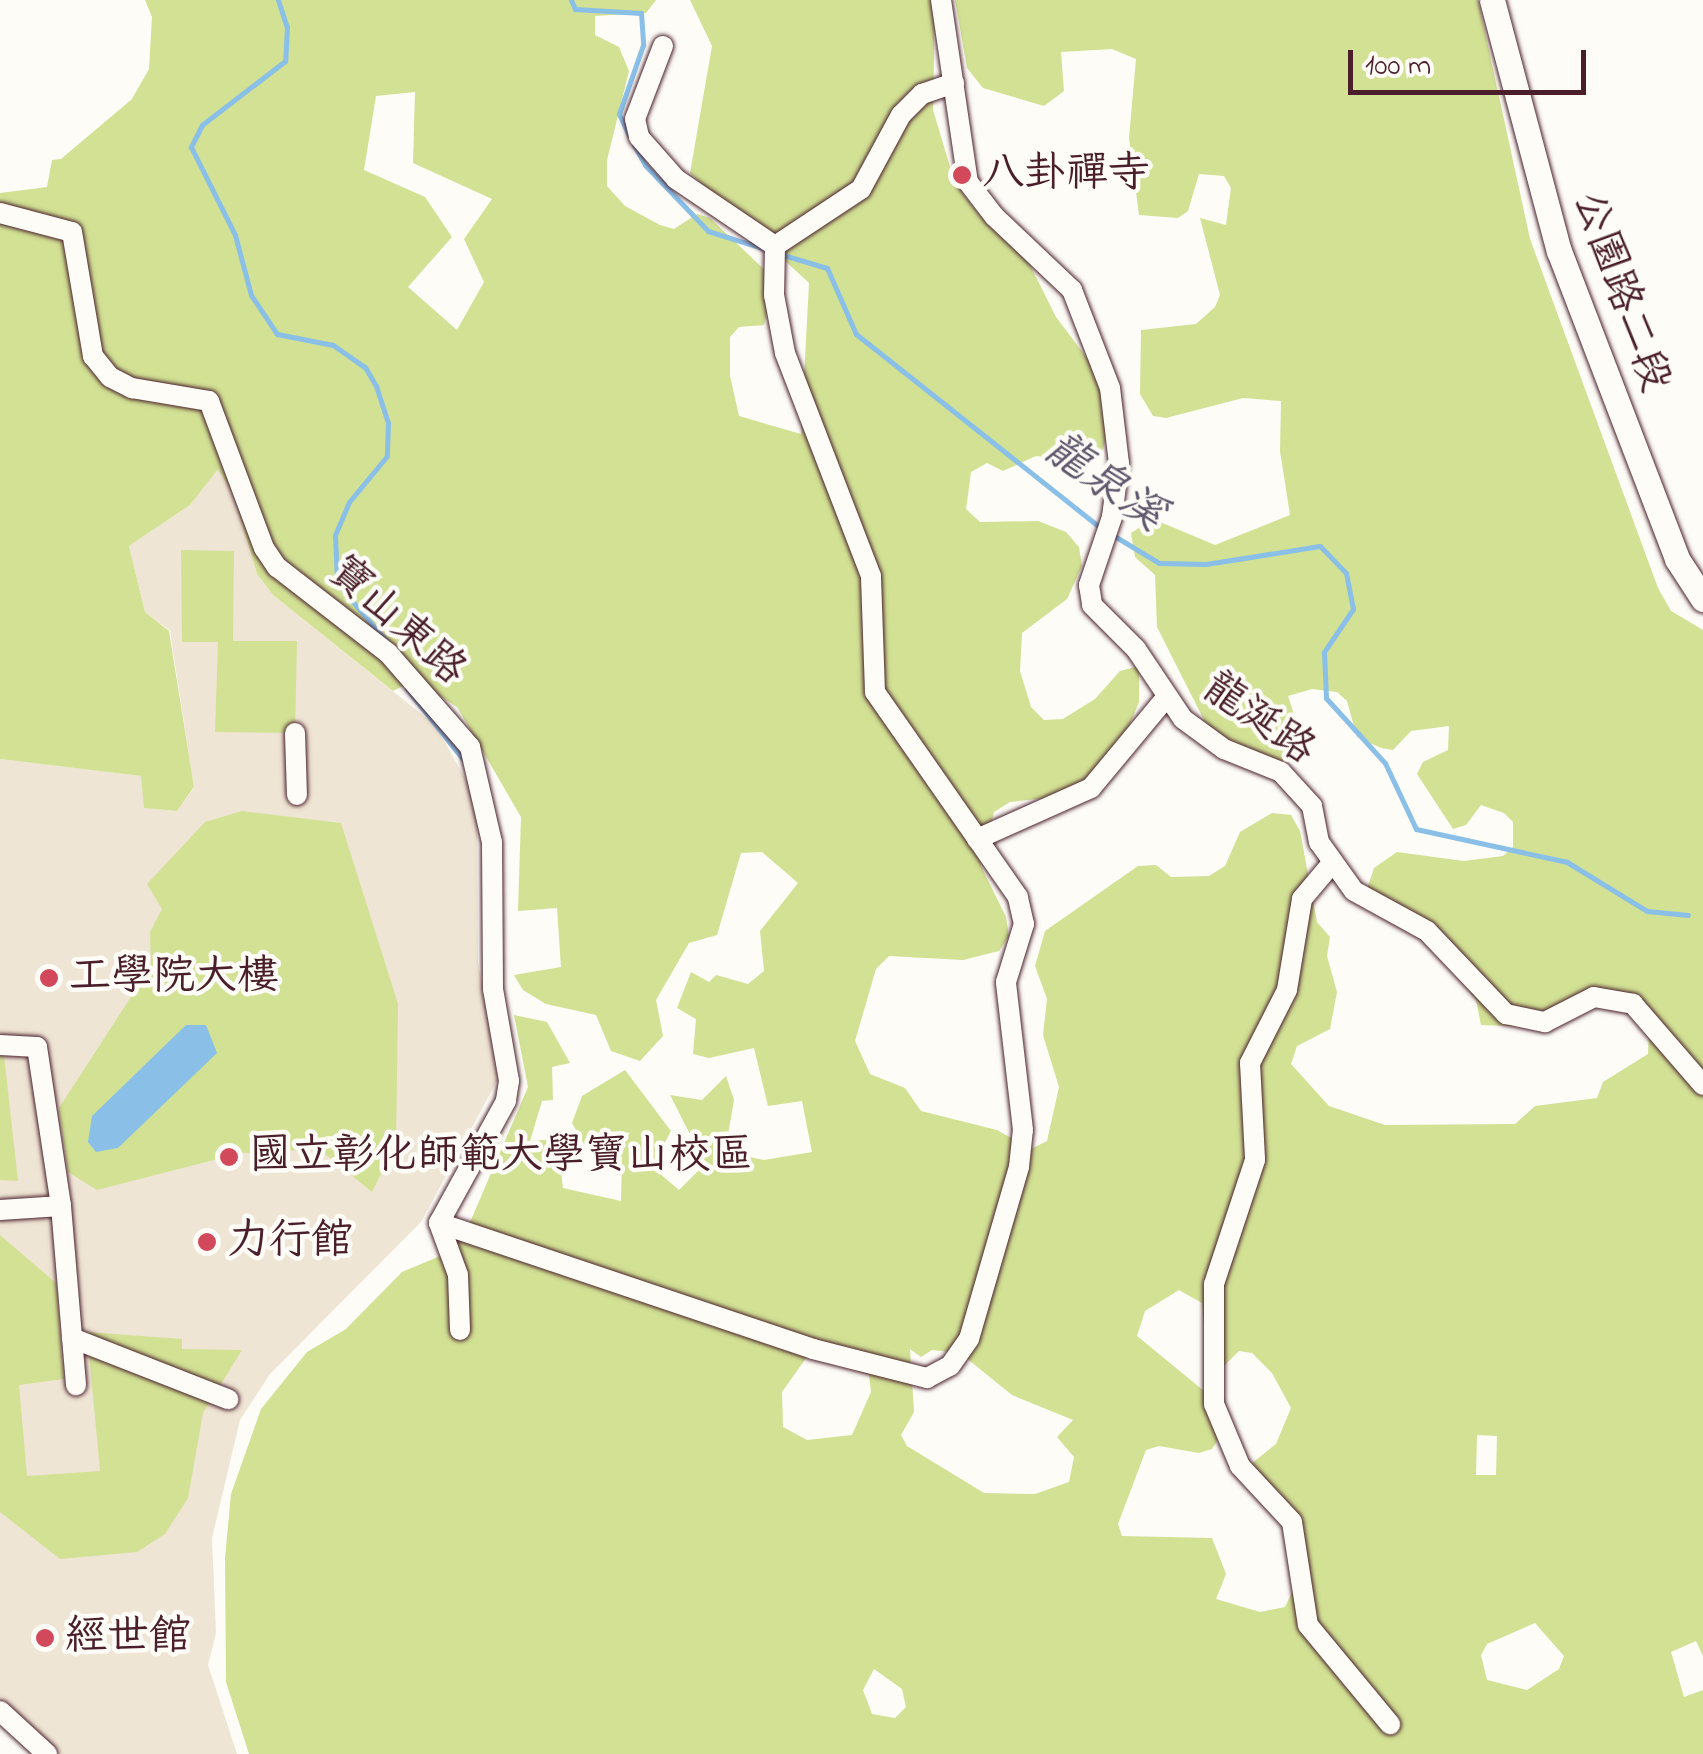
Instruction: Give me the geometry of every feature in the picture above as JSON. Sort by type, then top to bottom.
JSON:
[{"type":"main road","name":"公園路二段","points":[[1492,0],[1559,251],[1677,559],[1703,599]]},
{"type":"street","name":"龍涎路","points":[[941,0],[968,182],[994,216],[1072,290],[1110,388],[1119,463],[1112,518],[1088,585],[1092,605],[1136,649],[1165,700],[1224,749],[1281,772],[1312,806],[1319,842],[1354,891],[1427,930],[1506,1014],[1545,1022],[1594,997],[1634,1004],[1703,1086]]},
{"type":"street","points":[[664,46],[635,119],[639,138],[676,180],[774,246]]},
{"type":"street","points":[[774,246],[861,190],[901,115],[922,94],[954,83]]},
{"type":"street","name":"寶山東路","points":[[0,213],[72,232],[92,356],[110,378],[132,388],[209,401],[264,548],[277,567],[388,653],[470,748],[492,842],[493,989],[509,1081],[506,1101],[439,1223]]},
{"type":"street","points":[[439,1223],[813,1348],[927,1378],[950,1366],[969,1339],[1019,1167],[1023,1130],[1006,982],[1024,924],[1018,897],[876,692],[871,576],[786,354],[774,295],[774,246]]},
{"type":"street","points":[[977,838],[1092,788],[1165,700]]},
{"type":"street","points":[[295,733],[297,795]]},
{"type":"street","points":[[1333,862],[1302,899],[1287,990],[1250,1063],[1256,1160],[1214,1284],[1214,1404],[1240,1466],[1292,1522],[1308,1624],[1390,1724]]},
{"type":"street","points":[[0,1045],[37,1047],[60,1206],[76,1385]]},
{"type":"street","points":[[0,1210],[60,1206]]},
{"type":"street","points":[[439,1223],[458,1275],[460,1330]]},
{"type":"street","points":[[72,1338],[228,1398]]},
{"type":"street","points":[[0,1712],[48,1754]]},
{"type":"shaded area","name":"國立彰化師範大學寶山校區","points":[[218,468],[233,494],[257,574],[273,595],[435,725],[469,785],[477,817],[478,962],[499,1077],[421,1222],[270,1374],[240,1420],[212,1538],[216,1633],[208,1665],[237,1754],[44,1754],[0,1704],[0,759],[142,776],[145,808],[177,811],[194,788],[170,631],[145,612],[129,546],[190,505]]},
{"type":"green space","points":[[145,0],[656,0],[646,13],[595,16],[595,35],[619,47],[629,71],[607,160],[607,186],[625,206],[660,225],[674,229],[697,214],[710,218],[769,274],[774,286],[764,325],[739,327],[730,337],[730,376],[739,416],[801,434],[809,283],[690,173],[712,46],[690,0],[935,0],[933,110],[955,183],[978,213],[1022,249],[1056,317],[1102,378],[1113,414],[1103,449],[1080,477],[1072,461],[1036,456],[1003,471],[987,463],[971,472],[966,509],[980,522],[1038,521],[1066,532],[1079,547],[1082,566],[1067,599],[1022,633],[1020,671],[1031,707],[1044,720],[1063,719],[1095,699],[1120,671],[1139,666],[1139,702],[1125,736],[1126,754],[1065,796],[1010,802],[994,812],[981,866],[1006,917],[1009,936],[999,951],[963,960],[889,956],[876,969],[855,1041],[870,1074],[905,1088],[921,1111],[997,1130],[1031,1149],[1047,1141],[1059,1087],[1043,1035],[1047,999],[1035,966],[1045,931],[1138,866],[1156,865],[1171,877],[1209,876],[1225,866],[1240,832],[1272,813],[1291,815],[1300,831],[1317,922],[1330,937],[1327,956],[1337,992],[1330,1029],[1297,1046],[1291,1064],[1329,1106],[1385,1125],[1515,1124],[1535,1106],[1597,1098],[1603,1082],[1648,1054],[1649,1029],[1618,1007],[1578,1005],[1531,1027],[1481,1025],[1476,1000],[1444,960],[1366,892],[1374,868],[1397,852],[1464,861],[1503,856],[1513,847],[1513,822],[1504,813],[1481,805],[1466,825],[1453,829],[1417,774],[1423,762],[1448,750],[1449,726],[1411,731],[1393,750],[1381,748],[1357,737],[1347,701],[1337,692],[1312,689],[1288,696],[1300,733],[1280,766],[1222,741],[1205,722],[1157,627],[1155,575],[1135,557],[1131,533],[1153,519],[1215,545],[1290,515],[1280,451],[1281,401],[1243,398],[1166,418],[1153,416],[1140,394],[1141,330],[1196,324],[1215,307],[1220,295],[1200,218],[1226,225],[1231,188],[1224,176],[1199,174],[1188,211],[1178,218],[1139,215],[1129,138],[1136,59],[1112,49],[1061,52],[1064,91],[1044,106],[983,88],[967,68],[955,0],[1478,0],[1530,239],[1658,588],[1671,611],[1703,630],[1703,1656],[1696,1641],[1671,1652],[1684,1697],[1703,1690],[1703,1754],[249,1754],[226,1682],[225,1558],[231,1494],[261,1409],[307,1352],[346,1329],[402,1272],[445,1254],[465,1234],[528,1087],[514,1015],[547,1022],[570,1063],[552,1067],[553,1100],[542,1101],[530,1141],[557,1139],[563,1188],[621,1201],[622,1157],[584,1144],[572,1123],[582,1096],[625,1070],[671,1131],[652,1167],[679,1190],[705,1164],[670,1095],[702,1100],[726,1076],[734,1100],[725,1152],[764,1160],[812,1152],[802,1101],[768,1106],[754,1048],[709,1058],[693,1054],[696,1019],[677,1008],[691,972],[709,982],[716,975],[748,984],[764,971],[760,931],[798,883],[762,852],[741,853],[717,935],[689,943],[656,1000],[663,1036],[640,1061],[611,1051],[596,1015],[546,1004],[523,990],[514,975],[561,967],[557,908],[518,911],[521,817],[457,707],[414,680],[393,691],[273,595],[257,574],[233,494],[218,469],[190,505],[129,546],[145,612],[169,631],[194,787],[177,811],[144,808],[141,776],[0,759],[0,193],[47,187],[52,160],[61,159],[132,99],[149,69],[152,17]],"holes":[[[415,92],[413,163],[492,199],[464,239],[484,282],[457,330],[408,287],[452,237],[425,197],[364,170],[376,96]],[[1179,1290],[1202,1303],[1207,1367],[1221,1369],[1239,1351],[1252,1353],[1272,1373],[1291,1408],[1276,1444],[1246,1468],[1297,1546],[1302,1572],[1285,1607],[1260,1612],[1216,1599],[1226,1574],[1212,1538],[1122,1536],[1118,1524],[1146,1450],[1159,1446],[1199,1453],[1212,1449],[1219,1438],[1215,1400],[1137,1336],[1145,1311]],[[910,1349],[921,1357],[932,1350],[960,1353],[1012,1395],[1073,1420],[1057,1437],[1074,1457],[1069,1482],[1035,1494],[984,1493],[907,1446],[901,1435],[914,1412]],[[846,1352],[847,1368],[869,1375],[871,1392],[852,1435],[807,1440],[783,1427],[782,1392],[809,1354]],[[1477,1435],[1497,1436],[1496,1475],[1476,1475]],[[1535,1623],[1564,1656],[1559,1669],[1527,1690],[1487,1680],[1481,1655],[1487,1644]],[[874,1669],[902,1689],[906,1707],[895,1718],[872,1714],[863,1690]]]},
{"type":"green space","points":[[181,550],[234,551],[233,641],[297,641],[295,733],[215,732],[218,642],[182,642]]},
{"type":"green space","points":[[242,811],[341,823],[398,1004],[396,1144],[372,1192],[319,1149],[241,1153],[97,1190],[68,1172],[59,1108],[151,966],[150,932],[162,909],[147,884],[205,822]]},
{"type":"green space","points":[[0,1056],[4,1056],[18,1181],[0,1180]]},
{"type":"green space","points":[[0,1235],[56,1283],[64,1379],[19,1385],[27,1476],[100,1471],[87,1332],[182,1339],[182,1349],[242,1350],[203,1413],[188,1498],[165,1534],[137,1552],[60,1559],[0,1512]]},
{"type":"water","points":[[186,1025],[206,1025],[217,1053],[118,1148],[96,1152],[88,1142],[92,1116]]},
{"type":"waterway","points":[[278,0],[287,27],[285,61],[202,125],[191,147],[235,235],[251,295],[277,334],[333,345],[365,367],[376,386],[388,423],[387,456],[349,502],[335,535],[337,583],[387,642]]},
{"type":"waterway","name":"龍泉溪","points":[[571,0],[575,9],[641,13],[643,45],[619,114],[629,135]]},
{"type":"waterway","name":"龍泉溪","points":[[634,145],[645,165],[708,231],[765,249]]},
{"type":"waterway","name":"龍泉溪","points":[[780,254],[827,268],[856,334],[1101,528]]},
{"type":"waterway","name":"龍泉溪","points":[[1111,534],[1159,563],[1206,564],[1320,546],[1346,573],[1353,609],[1324,652],[1326,698],[1385,763],[1416,829],[1567,862],[1647,911],[1688,915]]},
{"type":"waterway","points":[[407,689],[465,762]]},
{"type":"place","name":"八卦禪寺","points":[[962,175]]},
{"type":"place","name":"工學院大樓","points":[[49,978]]},
{"type":"place","name":"國立彰化師範大學寶山校區","points":[[229,1157]]},
{"type":"place","name":"力行館","points":[[207,1242]]},
{"type":"place","name":"經世館","points":[[45,1638]]}]
